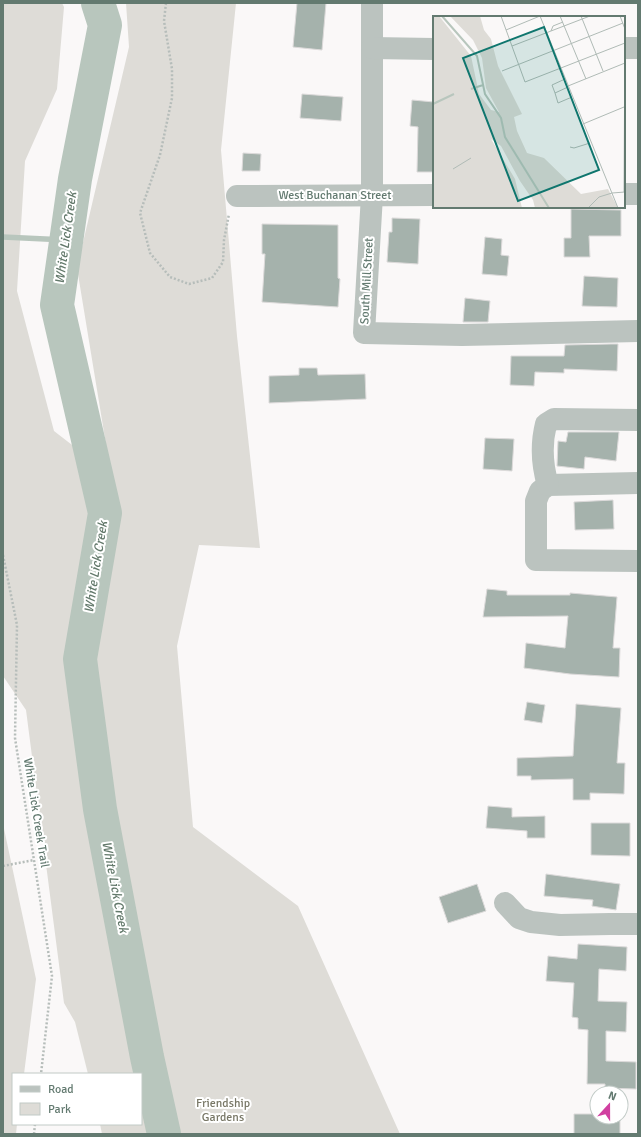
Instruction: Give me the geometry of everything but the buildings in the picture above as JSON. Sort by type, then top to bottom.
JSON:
[{"type":"street","name":"South Mill Street","points":[[372,3],[372,195],[364,333],[462,335],[638,332]]},
{"type":"street","points":[[372,48],[433,49]]},
{"type":"street","points":[[625,48],[638,48]]},
{"type":"street","points":[[625,194],[638,194]]},
{"type":"street","name":"West Buchanan Street","points":[[237,196],[433,195]]},
{"type":"street","points":[[548,485],[543,467],[543,436],[546,424],[554,419],[638,420]]},
{"type":"street","points":[[638,483],[548,485],[540,491],[536,501],[536,560],[638,561]]},
{"type":"street","points":[[505,903],[519,918],[531,922],[560,925],[638,924]]},
{"type":"path","points":[[166,3],[164,21],[172,69],[172,98],[160,155],[140,212],[150,253],[170,277],[189,284],[212,278],[223,262],[224,240],[228,218],[237,196]]},
{"type":"path","name":"White Lick Creek Trail","points":[[3,555],[17,625],[14,738],[52,976],[41,1073]]},
{"type":"path","points":[[3,866],[34,860]]},
{"type":"green space","name":"Friendship Gardens","points":[[3,3],[62,3],[64,7],[57,89],[25,161],[17,291],[54,431],[111,475],[77,268],[129,47],[126,3],[236,3],[221,150],[237,336],[260,548],[199,545],[177,646],[193,827],[298,906],[400,1134],[102,1134],[100,1125],[142,1125],[142,1073],[88,1073],[75,1022],[64,1003],[26,710],[3,676]]},
{"type":"green space","points":[[3,824],[36,979],[24,1073],[12,1073],[12,1125],[17,1125],[16,1134],[3,1134]]},
{"type":"waterway","name":"White Lick Creek","points":[[98,3],[105,25],[75,179],[57,305],[105,513],[80,659],[100,809],[147,1057],[164,1134]]},
{"type":"waterway","points":[[3,237],[66,240]]}]
